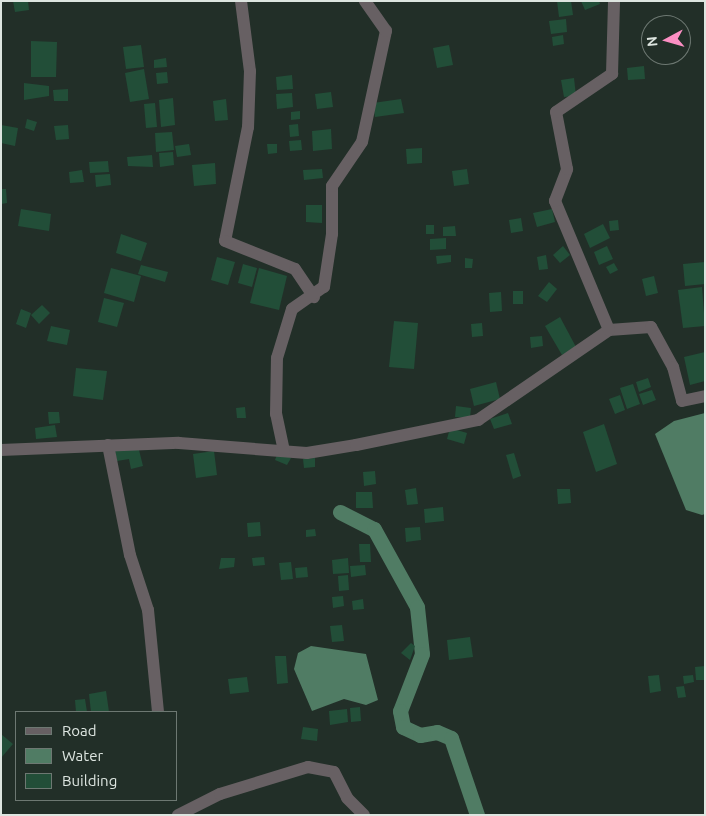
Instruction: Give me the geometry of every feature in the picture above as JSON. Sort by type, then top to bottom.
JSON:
[{"type":"street","points":[[241,1],[250,71],[248,126],[225,241],[294,269],[314,297]]},
{"type":"street","points":[[284,451],[276,414],[277,358],[292,309],[299,300],[314,297],[324,287],[332,234],[332,186],[362,142],[386,31],[365,1]]},
{"type":"street","points":[[609,330],[555,201],[566,169],[556,112],[612,74],[614,1]]},
{"type":"street","points":[[1,450],[179,444],[307,453],[356,445],[478,420],[609,330],[651,328],[673,368],[682,401],[705,396]]},
{"type":"street","points":[[108,445],[130,555],[148,610],[158,711]]},
{"type":"street","points":[[178,815],[220,794],[308,767],[334,772],[347,798],[364,815]]},
{"type":"water","points":[[705,413],[705,514],[702,515],[686,510],[655,434],[674,421]]},
{"type":"water","points":[[311,646],[366,654],[378,700],[366,705],[344,699],[312,711],[294,669],[298,653]]},
{"type":"building","points":[[13,1],[28,1],[29,10],[15,12]]},
{"type":"building","points":[[557,1],[571,1],[573,15],[559,17]]},
{"type":"building","points":[[581,1],[599,1],[600,4],[585,10]]},
{"type":"building","points":[[566,19],[567,32],[551,34],[549,21]]},
{"type":"building","points":[[563,35],[564,44],[553,46],[552,37]]},
{"type":"building","points":[[31,41],[57,42],[56,77],[31,77]]},
{"type":"building","points":[[141,45],[144,67],[126,69],[123,47]]},
{"type":"building","points":[[449,45],[453,65],[437,68],[433,48]]},
{"type":"building","points":[[166,58],[167,67],[154,68],[154,60]]},
{"type":"building","points":[[644,66],[645,79],[628,80],[627,68]]},
{"type":"building","points":[[144,69],[149,99],[130,102],[125,73]]},
{"type":"building","points":[[167,72],[168,83],[157,84],[156,73]]},
{"type":"building","points":[[292,75],[293,89],[277,90],[276,77]]},
{"type":"building","points":[[574,78],[576,96],[564,97],[561,80]]},
{"type":"building","points":[[24,83],[49,86],[49,96],[24,100]]},
{"type":"building","points":[[68,89],[68,101],[54,101],[53,90]]},
{"type":"building","points":[[331,92],[333,107],[317,109],[315,94]]},
{"type":"building","points":[[292,93],[293,107],[277,109],[276,94]]},
{"type":"building","points":[[173,98],[175,125],[161,127],[159,100]]},
{"type":"building","points":[[226,99],[228,120],[215,121],[213,101]]},
{"type":"building","points":[[401,99],[404,113],[375,117],[373,103]]},
{"type":"building","points":[[155,103],[157,127],[146,128],[144,104]]},
{"type":"building","points":[[300,111],[300,119],[291,120],[291,112]]},
{"type":"building","points":[[27,119],[37,122],[34,131],[25,128]]},
{"type":"building","points":[[298,124],[299,136],[290,137],[289,125]]},
{"type":"building","points":[[1,125],[18,128],[15,146],[1,143]]},
{"type":"building","points":[[68,125],[69,139],[56,140],[54,126]]},
{"type":"building","points":[[331,129],[332,149],[313,151],[312,131]]},
{"type":"building","points":[[172,132],[174,150],[156,152],[155,133]]},
{"type":"building","points":[[301,140],[302,150],[290,151],[289,141]]},
{"type":"building","points":[[189,144],[191,155],[177,157],[175,146]]},
{"type":"building","points":[[267,144],[277,144],[277,153],[268,154]]},
{"type":"building","points":[[422,148],[422,163],[407,164],[406,149]]},
{"type":"building","points":[[173,152],[174,165],[160,167],[159,153]]},
{"type":"building","points":[[152,155],[153,167],[128,166],[127,157]]},
{"type":"building","points":[[108,161],[109,172],[90,173],[89,162]]},
{"type":"building","points":[[215,163],[216,184],[194,186],[192,165]]},
{"type":"building","points":[[322,169],[323,178],[304,180],[303,170]]},
{"type":"building","points":[[467,169],[469,184],[454,186],[452,171]]},
{"type":"building","points":[[82,170],[84,182],[70,183],[69,172]]},
{"type":"building","points":[[110,174],[111,185],[96,187],[95,175]]},
{"type":"building","points":[[1,189],[6,189],[7,203],[1,204]]},
{"type":"building","points":[[306,205],[322,205],[322,223],[306,222]]},
{"type":"building","points":[[21,209],[51,214],[49,231],[18,226]]},
{"type":"building","points":[[552,209],[555,222],[537,227],[533,213]]},
{"type":"building","points":[[521,218],[523,231],[511,233],[509,220]]},
{"type":"building","points":[[618,220],[619,230],[610,231],[609,221]]},
{"type":"building","points":[[603,224],[610,238],[590,248],[584,234]]},
{"type":"building","points":[[426,225],[434,225],[434,234],[426,234]]},
{"type":"building","points":[[455,226],[456,236],[443,236],[443,227]]},
{"type":"building","points":[[121,234],[147,243],[141,261],[116,253]]},
{"type":"building","points":[[446,238],[446,249],[430,250],[430,239]]},
{"type":"building","points":[[563,246],[570,255],[560,263],[553,255]]},
{"type":"building","points":[[607,246],[613,259],[599,265],[594,252]]},
{"type":"building","points":[[451,255],[451,262],[437,264],[436,256]]},
{"type":"building","points":[[546,255],[548,269],[539,270],[537,257]]},
{"type":"building","points":[[217,257],[235,262],[228,285],[211,280]]},
{"type":"building","points":[[465,258],[473,259],[472,268],[465,268]]},
{"type":"building","points":[[705,262],[705,284],[685,286],[683,264]]},
{"type":"building","points":[[614,263],[618,270],[610,274],[606,267]]},
{"type":"building","points":[[243,264],[257,268],[252,287],[238,283]]},
{"type":"building","points":[[141,265],[168,272],[165,282],[138,274]]},
{"type":"building","points":[[111,268],[141,276],[134,302],[104,293]]},
{"type":"building","points":[[259,268],[287,276],[279,310],[250,303]]},
{"type":"building","points":[[654,276],[658,293],[646,296],[642,279]]},
{"type":"building","points":[[549,282],[557,289],[547,302],[538,296]]},
{"type":"building","points":[[702,287],[705,326],[683,328],[678,290]]},
{"type":"building","points":[[513,291],[523,291],[523,304],[513,304]]},
{"type":"building","points":[[501,292],[502,311],[490,312],[489,293]]},
{"type":"building","points":[[104,298],[124,303],[117,327],[98,322]]},
{"type":"building","points":[[42,305],[50,313],[39,324],[31,315]]},
{"type":"building","points":[[21,309],[31,313],[26,328],[16,324]]},
{"type":"building","points":[[560,317],[576,347],[562,355],[545,326]]},
{"type":"building","points":[[394,321],[418,323],[414,369],[389,367]]},
{"type":"building","points":[[482,323],[483,336],[472,337],[471,324]]},
{"type":"building","points":[[51,326],[70,330],[67,345],[47,341]]},
{"type":"building","points":[[542,336],[543,346],[531,348],[530,337]]},
{"type":"building","points":[[705,352],[705,381],[690,385],[684,357]]},
{"type":"building","points":[[76,368],[107,371],[103,400],[73,396]]},
{"type":"building","points":[[648,378],[651,387],[639,392],[636,382]]},
{"type":"building","points":[[496,382],[500,399],[474,406],[470,389]]},
{"type":"building","points":[[633,384],[640,404],[627,409],[620,388]]},
{"type":"building","points":[[652,390],[656,400],[643,405],[639,394]]},
{"type":"building","points":[[620,395],[625,410],[615,414],[609,399]]},
{"type":"building","points":[[456,406],[471,408],[470,418],[455,417]]},
{"type":"building","points":[[245,407],[246,418],[237,418],[236,408]]},
{"type":"building","points":[[48,412],[59,412],[60,423],[49,424]]},
{"type":"building","points":[[508,413],[512,424],[494,429],[490,419]]},
{"type":"building","points":[[604,424],[617,464],[596,472],[583,432]]},
{"type":"building","points":[[55,425],[57,437],[36,439],[35,428]]},
{"type":"building","points":[[450,428],[467,433],[464,444],[447,439]]},
{"type":"building","points":[[138,446],[143,466],[131,469],[129,459],[117,461],[115,451]]},
{"type":"building","points":[[214,451],[217,475],[196,478],[193,454]]},
{"type":"building","points":[[278,452],[291,458],[287,465],[275,460]]},
{"type":"building","points":[[514,453],[521,476],[513,479],[506,455]]},
{"type":"building","points":[[315,458],[315,467],[304,468],[303,459]]},
{"type":"building","points":[[375,471],[376,484],[364,486],[363,472]]},
{"type":"building","points":[[416,488],[418,504],[407,505],[405,490]]},
{"type":"building","points":[[557,489],[570,489],[571,503],[558,504]]},
{"type":"building","points":[[356,492],[372,492],[373,508],[356,508]]},
{"type":"building","points":[[443,507],[444,521],[425,523],[424,509]]},
{"type":"building","points":[[260,522],[261,536],[248,537],[247,523]]},
{"type":"building","points":[[420,527],[421,540],[406,542],[405,528]]},
{"type":"building","points":[[315,529],[316,536],[306,537],[306,530]]},
{"type":"building","points":[[359,544],[370,544],[371,562],[360,562]]},
{"type":"building","points":[[264,557],[265,565],[253,566],[252,558]]},
{"type":"building","points":[[221,558],[235,558],[234,567],[219,569]]},
{"type":"building","points":[[348,558],[349,573],[333,574],[332,560]]},
{"type":"building","points":[[291,562],[293,579],[281,580],[279,563]]},
{"type":"building","points":[[365,565],[366,575],[351,577],[350,566]]},
{"type":"building","points":[[307,567],[308,577],[296,578],[295,568]]},
{"type":"building","points":[[348,575],[349,590],[339,591],[338,576]]},
{"type":"building","points":[[343,596],[344,606],[333,608],[332,597]]},
{"type":"building","points":[[363,599],[364,609],[353,610],[352,601]]},
{"type":"building","points":[[342,625],[344,641],[332,642],[330,626]]},
{"type":"building","points":[[470,637],[473,657],[449,660],[447,640]]},
{"type":"building","points":[[411,643],[415,646],[410,660],[401,653]]},
{"type":"building","points":[[275,656],[286,656],[288,683],[277,684]]},
{"type":"building","points":[[705,666],[705,680],[696,680],[695,667]]},
{"type":"building","points":[[659,675],[661,691],[650,693],[648,676]]},
{"type":"building","points":[[693,675],[694,682],[684,684],[683,676]]},
{"type":"building","points":[[247,677],[249,692],[230,694],[228,679]]},
{"type":"building","points":[[684,686],[686,697],[678,698],[676,687]]},
{"type":"building","points":[[106,691],[109,711],[91,711],[89,694]]},
{"type":"building","points":[[85,699],[87,711],[76,711],[75,700]]},
{"type":"building","points":[[360,707],[361,721],[351,722],[350,708]]},
{"type":"building","points":[[347,709],[348,722],[330,725],[329,711]]},
{"type":"building","points":[[303,727],[318,729],[317,741],[301,739]]},
{"type":"building","points":[[1,734],[13,744],[1,758]]},
{"type":"waterway","points":[[340,512],[374,529],[417,607],[422,654],[400,711],[403,727],[420,735],[437,732],[451,738],[477,815]]}]
